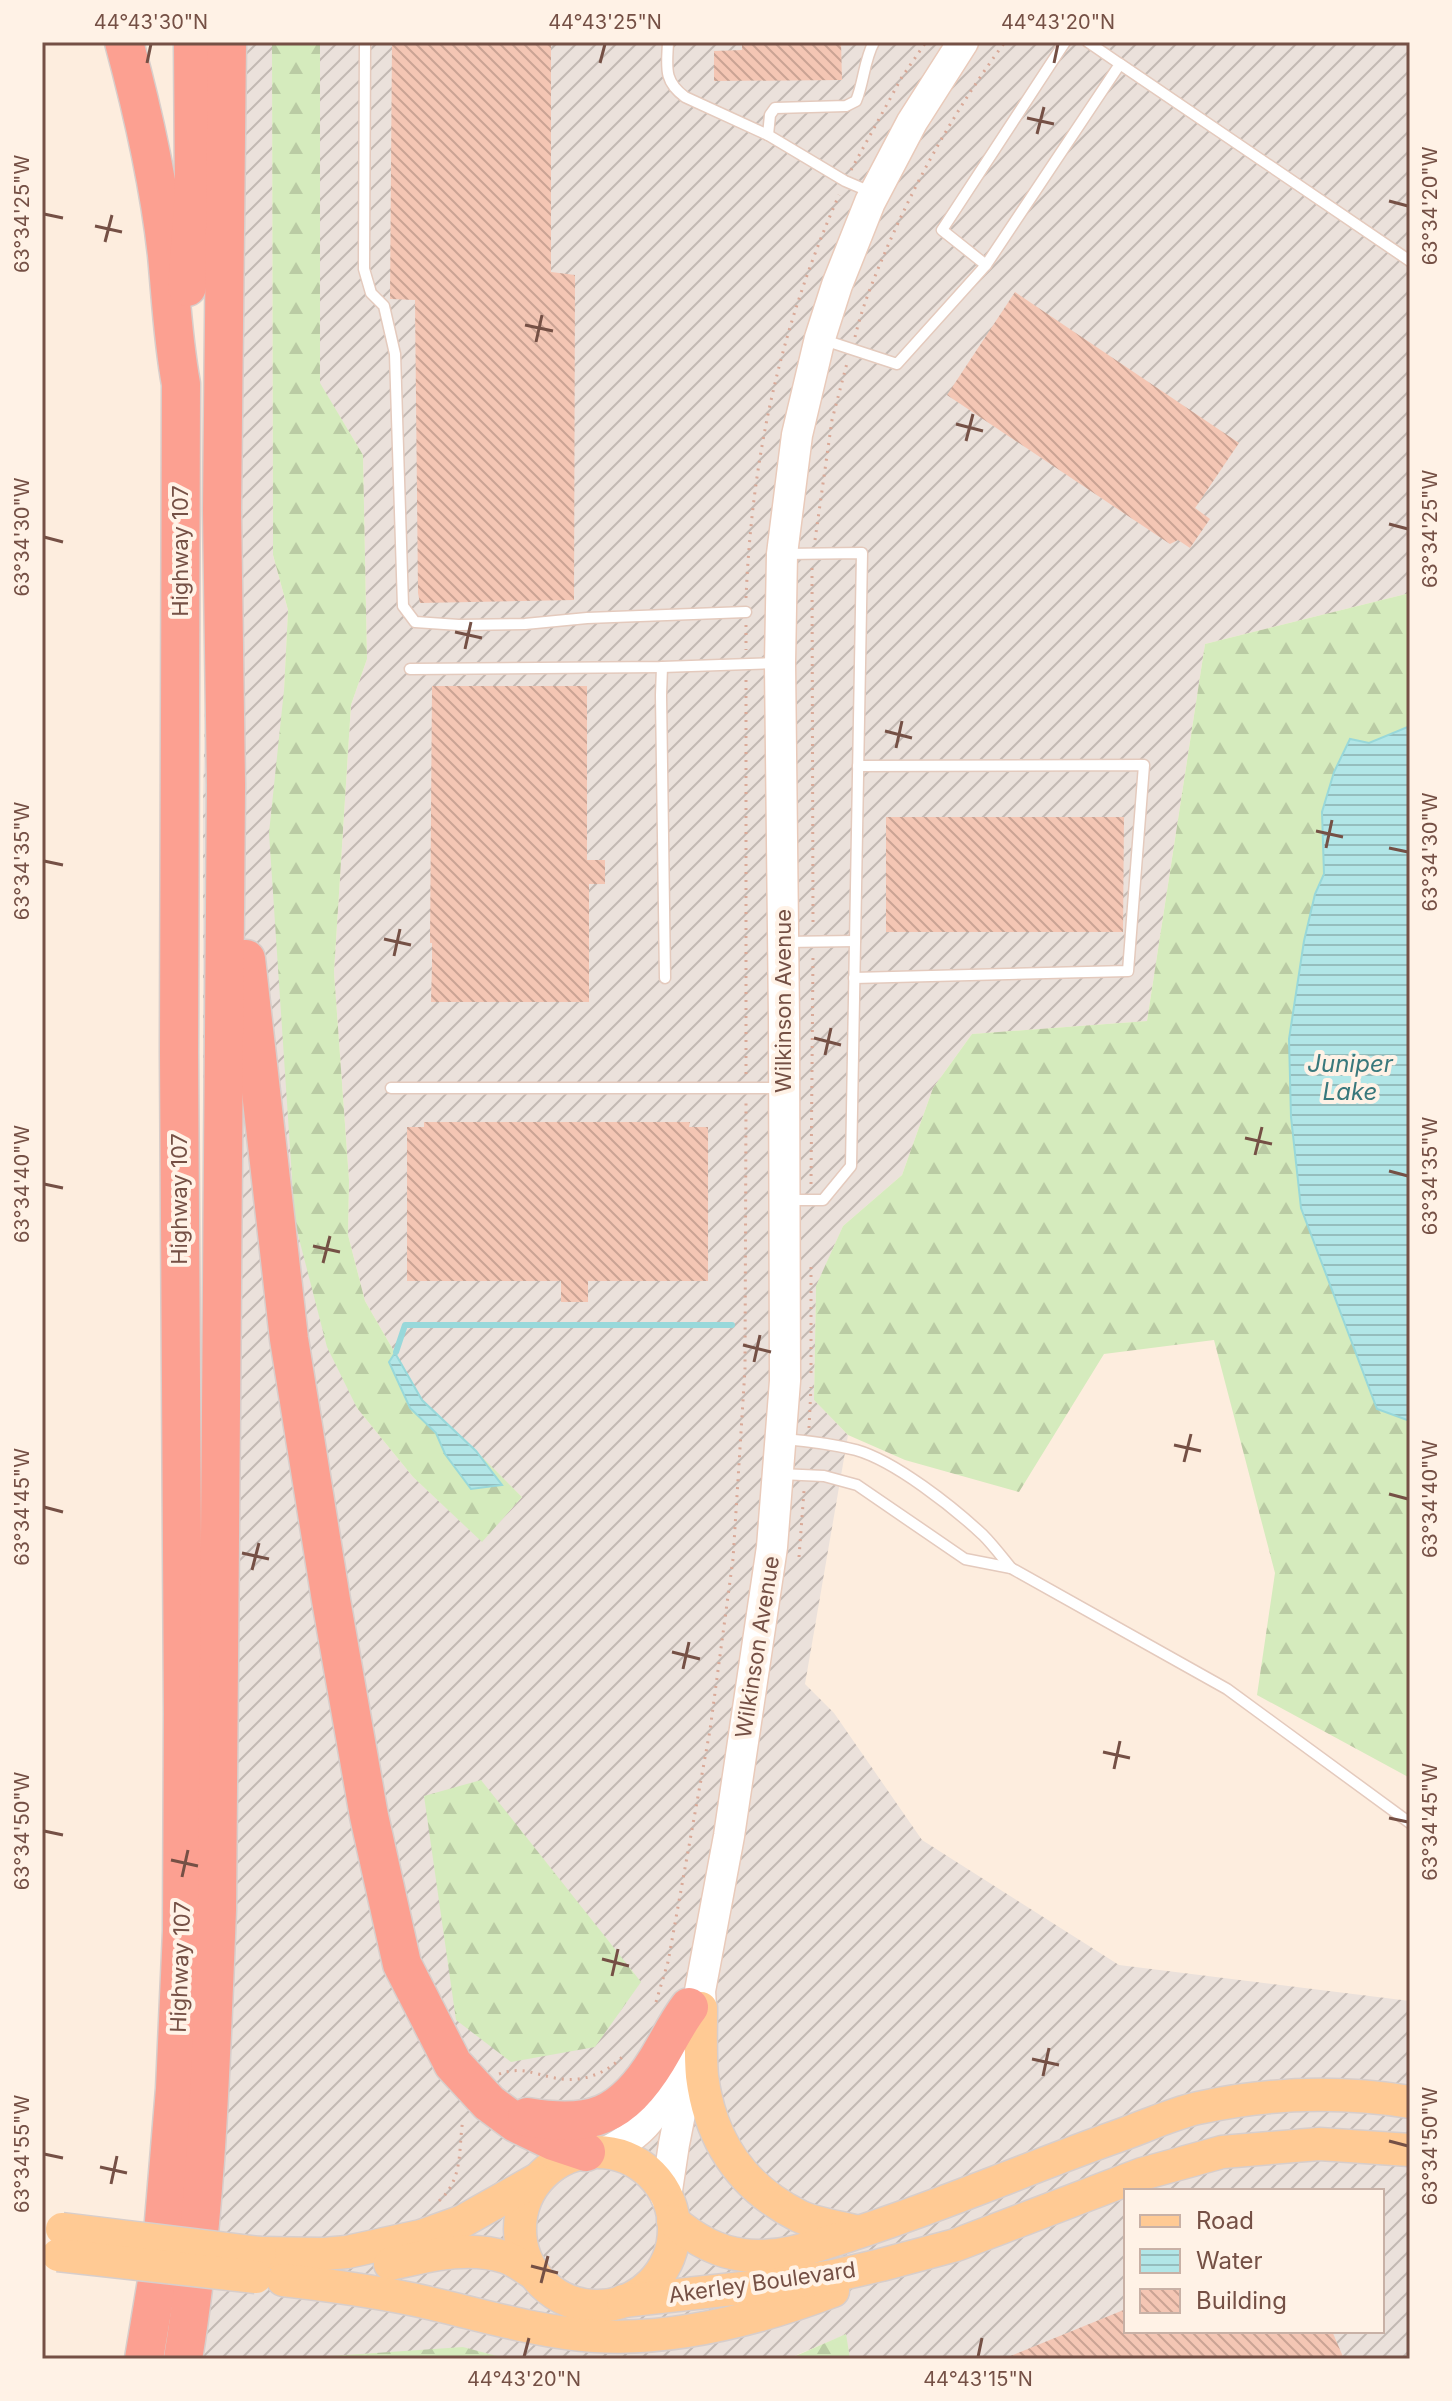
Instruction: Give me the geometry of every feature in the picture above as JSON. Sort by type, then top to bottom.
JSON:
[{"type":"highway","name":"Highway 107","points":[[124,42],[153,165],[181,384],[179,1084],[182,1931],[175,2089],[161,2257],[144,2359]]},
{"type":"highway","points":[[181,384],[194,191],[193,42]]},
{"type":"highway","name":"Highway 107","points":[[183,2359],[195,2287],[210,2096],[217,1910],[226,785],[222,510],[227,42]]},
{"type":"highway","points":[[226,785],[289,1339],[369,1816],[402,1964],[453,2064],[484,2097],[516,2123],[553,2141],[596,2152]]},
{"type":"highway","points":[[484,2097],[525,2117],[578,2122],[602,2116],[628,2097],[656,2062],[686,2004]]},
{"type":"highway","points":[[132,2359],[156,2232],[175,2089]]},
{"type":"main road","points":[[686,2004],[709,2108],[717,2134],[733,2164],[760,2192],[801,2217],[858,2232]]},
{"type":"main road","name":"Akerley Boulevard","points":[[670,2209],[690,2236],[716,2249],[743,2255],[770,2255],[812,2248],[940,2205],[1039,2164],[1197,2109],[1293,2096],[1340,2094],[1410,2102]]},
{"type":"main road","name":"Akerley Boulevard","points":[[623,2301],[833,2276],[956,2245],[1142,2174],[1222,2152],[1319,2144],[1410,2150]]},
{"type":"main road","points":[[596,2152],[626,2157],[643,2167],[657,2180],[670,2209],[672,2246],[662,2270],[645,2289],[623,2301],[598,2306],[573,2302],[550,2291],[533,2273],[507,2258],[478,2252],[450,2252],[358,2270],[266,2270],[324,2254],[421,2236],[463,2221],[536,2180],[550,2167],[567,2158],[596,2152]]},
{"type":"main road","points":[[533,2273],[523,2251],[520,2226],[524,2202],[536,2180]]},
{"type":"main road","points":[[51,2242],[266,2270],[532,2329],[597,2336],[660,2334],[736,2321],[814,2298],[956,2245]]},
{"type":"street","name":"Wilkinson Avenue","points":[[596,2152],[631,2140],[649,2121],[667,2087],[686,2004],[714,1920],[772,1547],[791,1474],[781,1438],[797,1200],[783,1088],[780,663],[782,554],[797,435],[820,338],[837,285],[875,194],[912,122],[963,42]]},
{"type":"street","name":"Wilkinson Avenue","points":[[670,2209],[686,2004]]},
{"type":"lane","points":[[365,42],[364,269],[371,293],[384,306],[395,354],[403,606],[415,622],[459,625],[746,612]]},
{"type":"lane","points":[[668,42],[667,75],[675,90],[768,135],[845,181],[875,194]]},
{"type":"lane","points":[[768,135],[770,115],[775,108],[846,106],[856,101],[868,52],[874,42]]},
{"type":"lane","points":[[986,265],[942,230],[1065,42]]},
{"type":"lane","points":[[1088,42],[1410,261]]},
{"type":"lane","points":[[820,338],[897,364],[986,265],[1120,64]]},
{"type":"lane","points":[[782,554],[862,553],[851,1166],[823,1200],[797,1200]]},
{"type":"lane","points":[[410,669],[780,663]]},
{"type":"lane","points":[[662,667],[665,978]]},
{"type":"lane","points":[[854,978],[1128,971],[1144,765],[858,766]]},
{"type":"lane","points":[[783,942],[855,941]]},
{"type":"lane","points":[[391,1088],[783,1088]]},
{"type":"lane","points":[[781,1438],[859,1451],[895,1467],[984,1536],[1011,1568]]},
{"type":"lane","points":[[791,1474],[824,1476],[857,1485],[965,1559],[1011,1568],[1227,1689],[1410,1823]]},
{"type":"path","points":[[797,1200],[813,942],[811,590],[813,553],[832,420],[844,370],[874,280],[916,183],[947,127],[1005,42]]},
{"type":"path","points":[[799,1557],[791,1474],[810,1422],[811,1260]]},
{"type":"path","points":[[686,2004],[668,1962],[710,1730],[733,1559],[743,1381]]},
{"type":"path","points":[[433,2204],[442,2199],[454,2183],[484,2097],[524,2070],[554,2078],[583,2078],[602,2073],[626,2053]]},
{"type":"shaded area","points":[[218,42],[272,42],[273,555],[288,610],[284,690],[357,1408],[413,1477],[482,1541],[522,1497],[422,1400],[365,1301],[348,1235],[349,1180],[334,972],[351,705],[367,659],[363,455],[320,384],[320,42],[1410,42],[1410,593],[1205,644],[1147,1021],[972,1034],[933,1088],[902,1175],[843,1226],[816,1287],[814,1400],[848,1435],[805,1684],[834,1713],[922,1840],[1119,1965],[1410,2001],[1410,2359],[850,2359],[845,2335],[787,2359],[508,2359],[463,2348],[287,2359],[143,2359],[203,1506],[203,803]]},
{"type":"green space","points":[[272,42],[320,42],[320,383],[363,455],[367,659],[351,705],[334,972],[349,1180],[348,1235],[365,1301],[395,1353],[390,1362],[410,1408],[436,1433],[445,1454],[501,1485],[476,1451],[522,1497],[482,1542],[413,1477],[357,1408],[327,1347],[295,1223],[269,833],[284,690],[288,610],[273,555]]},
{"type":"green space","points":[[1410,593],[1410,726],[1369,743],[1322,812],[1324,874],[1315,894],[1304,941],[1289,1039],[1291,1117],[1301,1208],[1377,1409],[1410,1421],[1410,1778],[1257,1695],[1275,1573],[1214,1340],[1104,1354],[1019,1492],[905,1460],[848,1435],[814,1400],[816,1286],[843,1226],[902,1175],[933,1088],[972,1034],[1147,1021],[1205,644]]},
{"type":"green space","points":[[481,1780],[641,1982],[595,2047],[511,2062],[456,2020],[424,1796]]},
{"type":"green space","points":[[846,2334],[850,2359],[787,2359],[791,2358]]},
{"type":"green space","points":[[463,2347],[508,2359],[287,2359]]},
{"type":"water","name":"Juniper Lake","points":[[1410,726],[1410,1421],[1377,1409],[1301,1208],[1291,1117],[1289,1039],[1304,941],[1315,894],[1324,874],[1322,812],[1334,772],[1350,739],[1369,743]]},
{"type":"water","points":[[395,1353],[422,1400],[476,1451],[502,1485],[471,1489],[445,1454],[436,1433],[410,1408],[389,1362]]},
{"type":"building","points":[[392,42],[551,42],[551,272],[575,275],[574,600],[420,603],[415,300],[390,299]]},
{"type":"building","points":[[742,42],[841,42],[842,80],[714,81],[714,51],[742,50]]},
{"type":"building","points":[[1015,292],[1239,443],[1195,508],[1210,519],[1190,548],[1178,540],[1170,544],[947,395]]},
{"type":"building","points":[[432,686],[587,686],[587,860],[605,860],[605,884],[589,884],[589,1002],[431,1002]]},
{"type":"building","points":[[886,817],[1124,817],[1123,932],[886,932]]},
{"type":"building","points":[[424,1122],[690,1122],[689,1127],[708,1127],[708,1281],[588,1281],[588,1302],[561,1302],[561,1281],[407,1281],[407,1127],[424,1127]]},
{"type":"building","points":[[1124,2310],[1124,2333],[1333,2333],[1344,2359],[1003,2359]]},
{"type":"waterway","points":[[396,1352],[405,1325],[732,1325]]}]
